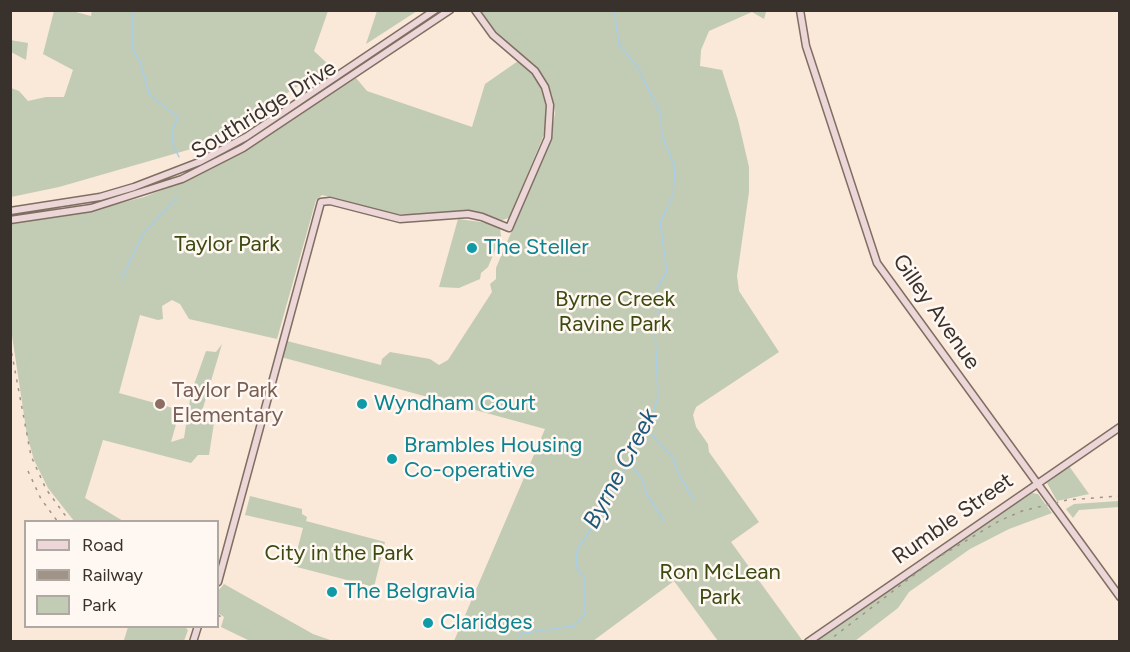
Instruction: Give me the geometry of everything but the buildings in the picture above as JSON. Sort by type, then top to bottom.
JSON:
[{"type":"street","name":"Southridge Drive","points":[[10,211],[100,197],[134,187],[199,162],[246,137],[435,10]]},
{"type":"street","name":"Southridge Drive","points":[[10,220],[114,202],[172,183],[203,169],[274,129],[450,10]]},
{"type":"street","points":[[219,578],[318,206],[322,201],[400,219],[476,215],[508,228],[548,138],[550,105],[545,87],[535,71],[493,35],[475,10]]},
{"type":"street","name":"Gilley Avenue","points":[[800,10],[806,46],[877,263],[1119,597]]},
{"type":"street","name":"Rumble Street","points":[[808,642],[1119,428]]},
{"type":"green space","points":[[92,10],[328,11],[314,51],[330,66],[205,145],[59,187],[11,197],[11,88],[19,91],[28,101],[46,97],[64,97],[73,70],[43,54],[54,11],[72,11],[91,16]]},
{"type":"green space","points":[[377,10],[417,11],[366,44]]},
{"type":"green space","name":"Byrne Creek Ravine Park","points":[[764,10],[766,12],[764,19],[752,12],[709,31],[701,50],[700,66],[722,70],[738,120],[749,167],[749,192],[737,276],[739,291],[779,352],[696,407],[693,415],[696,427],[708,444],[709,452],[759,522],[731,542],[802,640],[718,641],[674,581],[593,641],[454,641],[545,429],[281,357],[287,341],[381,365],[382,359],[390,352],[430,359],[439,365],[448,360],[492,292],[490,284],[496,279],[496,268],[550,141],[555,113],[552,95],[541,73],[497,33],[480,11]]},
{"type":"green space","points":[[10,40],[28,43],[26,60],[11,52]]},
{"type":"green space","name":"Taylor Park","points":[[518,61],[531,73],[541,88],[547,111],[545,132],[509,218],[502,220],[466,210],[424,215],[394,214],[322,195],[316,200],[277,339],[189,319],[180,304],[172,300],[162,306],[163,319],[158,320],[140,315],[119,393],[180,410],[171,442],[184,438],[191,393],[206,351],[216,352],[222,344],[200,418],[214,423],[209,455],[198,455],[191,463],[103,440],[85,498],[121,520],[73,520],[48,488],[34,460],[27,435],[11,329],[10,222],[97,209],[144,197],[187,180],[250,148],[356,78],[367,91],[472,127],[485,84]]},
{"type":"green space","name":"The Steller","points":[[458,219],[488,223],[500,229],[501,236],[488,267],[481,273],[480,279],[459,288],[439,287]]},
{"type":"green space","points":[[1069,466],[1089,494],[1057,501],[1047,483]]},
{"type":"green space","points":[[1032,493],[1038,494],[1052,513],[1009,529],[970,549],[909,592],[898,608],[855,641],[814,642]]},
{"type":"green space","name":"City in the Park","points":[[250,496],[302,509],[302,514],[307,517],[306,521],[385,542],[374,587],[293,566],[303,528],[245,515]]},
{"type":"green space","points":[[1119,501],[1119,507],[1079,510],[1073,518],[1066,509],[1074,504]]},
{"type":"green space","points":[[224,584],[313,634],[333,641],[250,641],[221,627],[224,617],[219,614],[219,590]]},
{"type":"green space","points":[[128,628],[186,628],[188,630],[184,641],[124,640]]},
{"type":"waterway","points":[[132,10],[133,50],[140,61],[149,94],[177,117],[172,134],[173,145],[179,157]]},
{"type":"waterway","name":"Byrne Creek","points":[[517,642],[522,633],[574,626],[585,614],[585,579],[576,567],[577,550],[613,495],[613,483],[630,463],[636,447],[650,424],[658,396],[655,331],[660,321],[657,288],[667,271],[660,223],[673,195],[675,167],[662,136],[661,115],[638,68],[619,44],[614,10]]},
{"type":"waterway","points":[[122,278],[143,234],[177,197]]},
{"type":"waterway","points":[[647,430],[673,457],[678,473],[694,500]]},
{"type":"waterway","points":[[630,463],[643,481],[646,493],[664,521]]},
{"type":"railway","points":[[10,344],[31,456],[46,489],[69,520]]},
{"type":"railway","points":[[28,471],[41,499],[57,520]]},
{"type":"railway","points":[[827,642],[932,561],[999,521],[1022,511],[1067,500],[1120,496]]},
{"type":"railway","points":[[219,616],[223,618]]},
{"type":"place","name":"The Steller","points":[[472,248]]},
{"type":"place","name":"Taylor Park Elementary","points":[[160,404]]},
{"type":"place","name":"Wyndham Court","points":[[362,404]]},
{"type":"place","name":"Brambles Housing Co-operative","points":[[392,459]]},
{"type":"place","name":"The Belgravia","points":[[332,592]]},
{"type":"place","name":"Claridges","points":[[428,623]]},
{"type":"park label","name":"Ron McLean Park","points":[[720,586]]}]
